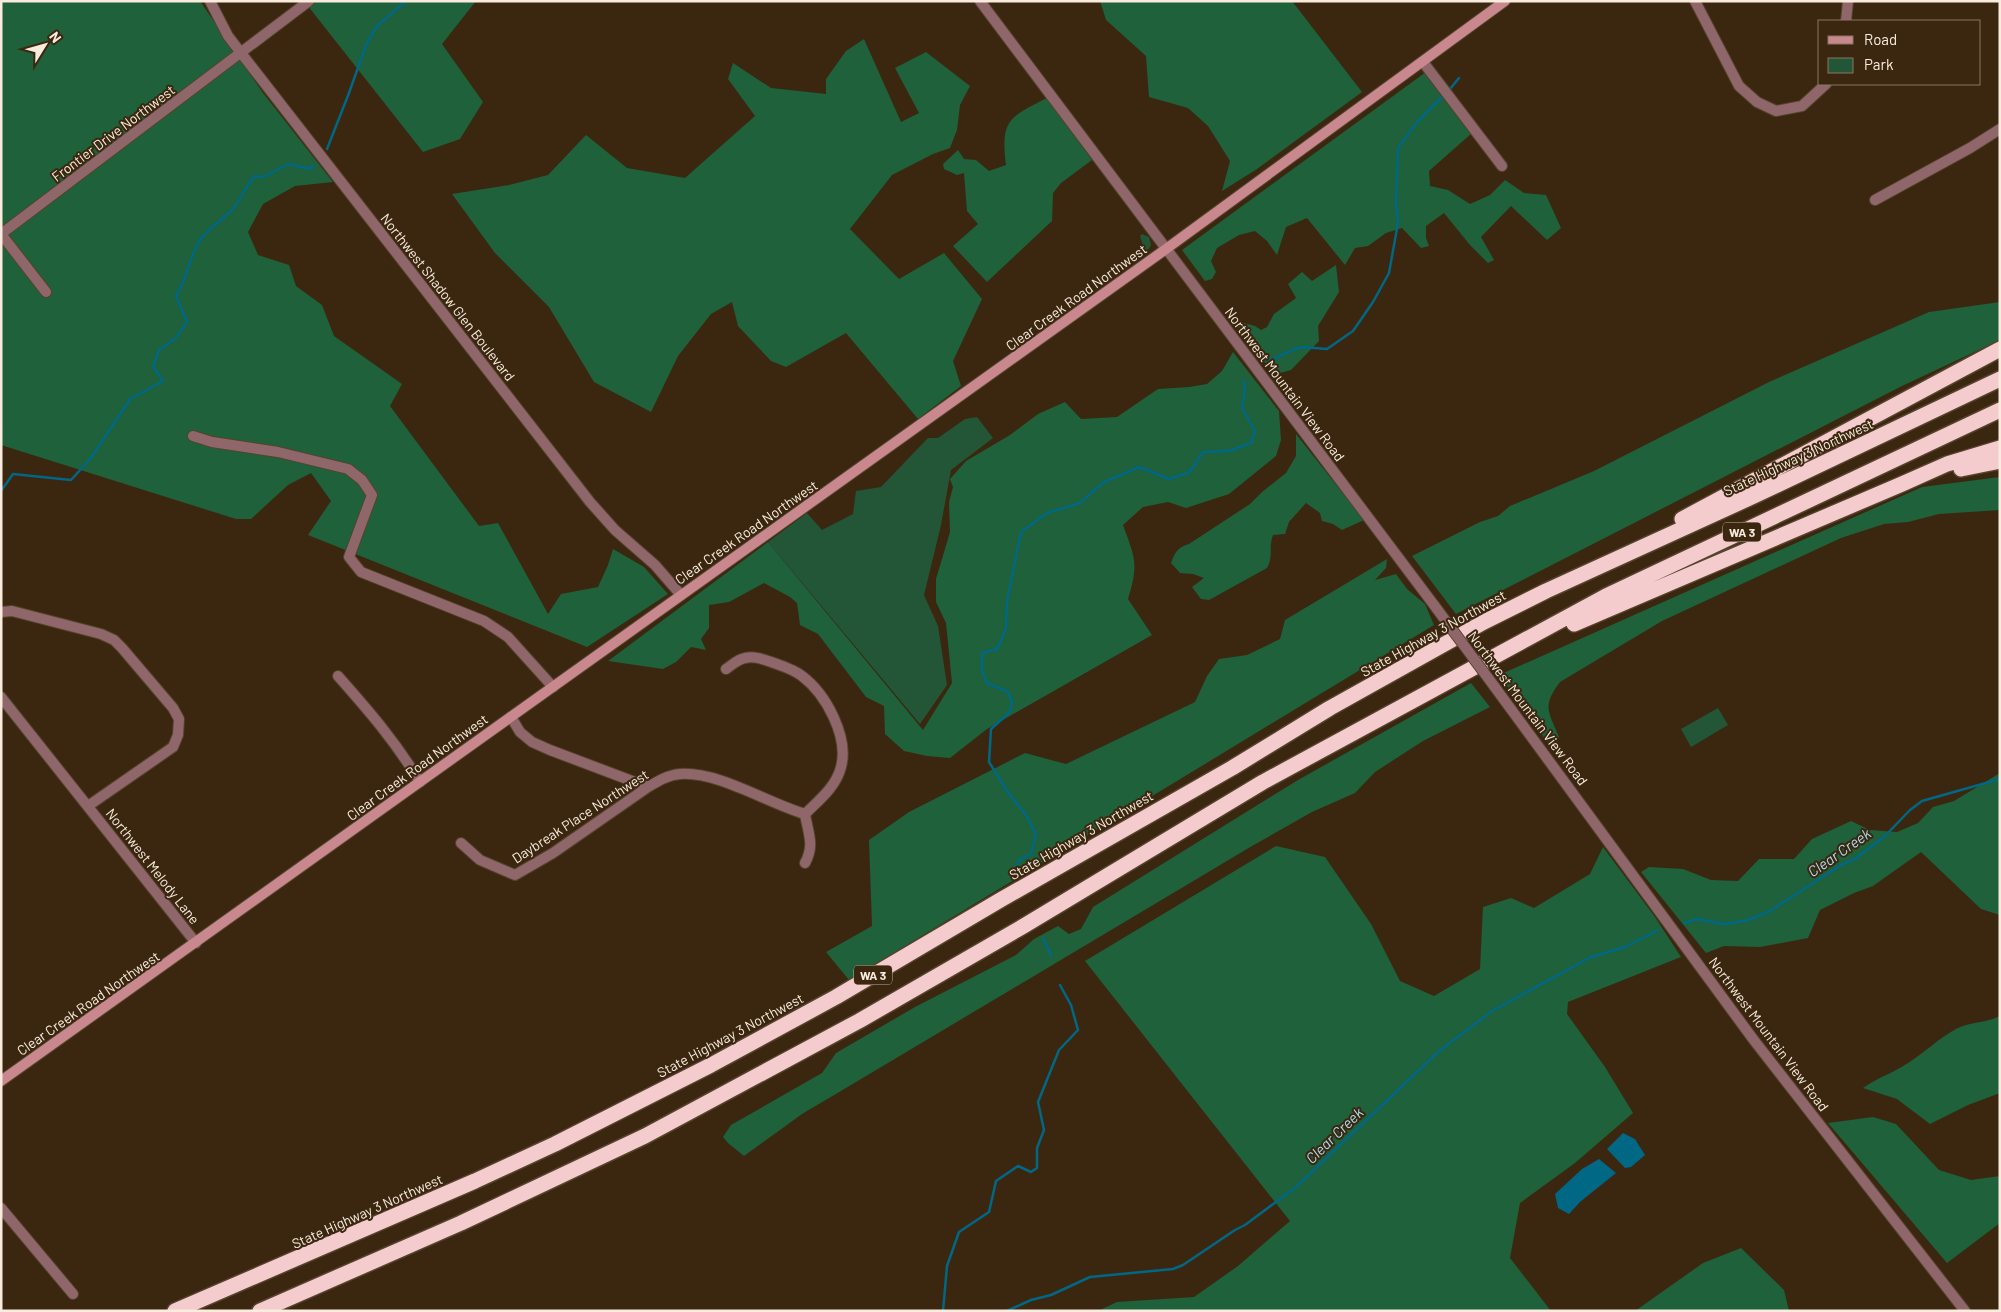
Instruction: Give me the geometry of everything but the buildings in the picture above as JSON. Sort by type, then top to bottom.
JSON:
[{"type":"highway","points":[[1546,591],[2000,349]]},
{"type":"highway","name":"State Highway 3 Northwest","points":[[175,1311],[476,1181],[555,1144],[711,1065],[844,992],[1069,860],[1232,768],[1330,708],[1484,622],[1546,591],[1754,496],[2000,379]]},
{"type":"highway","name":"WA 3","points":[[260,1311],[495,1207],[646,1136],[859,1021],[1022,927],[1263,782],[1606,596],[2000,410]]},
{"type":"highway","points":[[1487,660],[1924,473],[2000,448]]},
{"type":"highway","points":[[1902,484],[1950,471],[2000,461]]},
{"type":"main road","name":"Clear Creek Road Northwest","points":[[1,1081],[1166,249],[1505,1]]},
{"type":"street","name":"Northwest Shadow Glen Boulevard","points":[[210,1],[228,36],[590,502],[615,530],[655,565],[681,595]]},
{"type":"street","name":"Frontier Drive Northwest","points":[[1,234],[308,1]]},
{"type":"street","name":"Northwest Mountain View Road","points":[[980,1],[1434,605],[1754,1039],[1965,1311]]},
{"type":"street","points":[[1695,1],[1739,86],[1757,102],[1776,111],[1802,106],[1825,85]]},
{"type":"street","points":[[1846,20],[1848,1]]},
{"type":"street","points":[[1423,62],[1502,166]]},
{"type":"street","points":[[1875,200],[1970,148],[2000,129]]},
{"type":"street","points":[[1,234],[46,292]]},
{"type":"street","points":[[193,436],[212,442],[278,452],[348,469],[362,480],[372,495],[349,557],[361,572],[484,621],[508,637],[553,687]]},
{"type":"street","name":"Northwest Melody Lane","points":[[1,612],[12,611],[57,622],[102,634],[114,640],[166,699],[179,719],[178,735],[173,747],[88,806]]},
{"type":"street","points":[[726,669],[740,660],[757,657],[789,668],[811,684],[831,712],[841,737],[842,766],[830,789],[805,814],[810,836],[811,852],[806,863]]},
{"type":"street","points":[[338,676],[401,750],[420,782]]},
{"type":"street","name":"Northwest Melody Lane","points":[[1,697],[196,943]]},
{"type":"street","points":[[511,717],[520,732],[532,742],[648,787]]},
{"type":"street","name":"Daybreak Place Northwest","points":[[461,843],[480,860],[515,875],[554,852],[662,778],[680,774],[711,778],[805,814]]},
{"type":"street","points":[[1,1208],[73,1294]]},
{"type":"green space","points":[[1,1],[200,1],[263,93],[333,182],[295,186],[263,204],[248,232],[258,255],[289,265],[296,286],[322,305],[334,336],[402,384],[390,406],[479,526],[498,523],[548,614],[561,594],[598,587],[613,549],[644,567],[668,594],[587,647],[308,535],[331,501],[311,473],[288,485],[251,519],[236,519],[1,445]]},
{"type":"green space","points":[[304,1],[476,1],[442,44],[483,102],[460,139],[423,152]]},
{"type":"green space","points":[[1100,1],[1292,1],[1362,92],[1257,169],[1222,191],[1230,161],[1208,126],[1188,108],[1149,97],[1146,56],[1106,20]]},
{"type":"green space","points":[[864,39],[901,122],[919,113],[895,68],[926,52],[970,86],[960,105],[957,130],[950,148],[933,154],[892,175],[850,229],[899,279],[944,253],[982,299],[953,361],[961,386],[918,419],[846,333],[786,367],[771,361],[738,326],[732,302],[711,314],[678,356],[651,412],[594,382],[549,307],[495,253],[452,194],[509,185],[548,175],[586,135],[627,168],[685,178],[755,116],[728,79],[733,63],[771,88],[826,94],[826,79],[846,51]]},
{"type":"green space","points":[[1426,72],[1472,133],[1429,171],[1430,186],[1448,190],[1470,204],[1490,195],[1505,180],[1524,193],[1546,195],[1561,228],[1547,240],[1511,206],[1481,237],[1494,260],[1488,263],[1470,245],[1444,213],[1426,226],[1426,238],[1429,246],[1421,248],[1402,228],[1386,233],[1368,246],[1355,248],[1345,265],[1307,218],[1286,227],[1277,255],[1267,241],[1255,231],[1239,235],[1217,248],[1211,261],[1216,272],[1212,279],[1205,281],[1182,250]]},
{"type":"green space","points":[[1047,98],[1092,160],[1061,183],[1053,193],[1052,221],[987,282],[953,246],[978,224],[967,211],[964,173],[957,175],[944,169],[943,164],[958,150],[964,159],[976,160],[989,171],[1006,165],[1005,138],[1010,121],[1024,110]]},
{"type":"green space","points":[[1142,234],[1149,237],[1151,245],[1144,254],[1130,259],[1127,257],[1143,246],[1140,236]]},
{"type":"green space","points":[[1336,265],[1339,292],[1318,326],[1319,341],[1291,370],[1277,374],[1261,359],[1243,332],[1235,325],[1240,322],[1255,326],[1261,330],[1267,327],[1274,314],[1296,298],[1288,284],[1302,272],[1312,281]]},
{"type":"green space","points":[[2000,302],[2000,340],[1902,386],[1456,614],[1412,556],[1480,522],[1498,516],[1510,506],[1594,471],[1769,382],[1929,312]]},
{"type":"green space","points":[[1233,352],[1279,411],[1281,440],[1276,456],[1229,494],[1186,508],[1168,502],[1143,507],[1123,525],[1134,561],[1134,577],[1128,599],[1152,635],[987,729],[950,758],[904,751],[885,734],[884,706],[866,697],[818,634],[800,625],[797,603],[790,597],[764,583],[729,602],[709,605],[709,628],[701,639],[706,650],[691,647],[676,662],[663,669],[608,661],[768,542],[923,730],[952,683],[946,623],[936,602],[936,579],[950,532],[949,502],[953,487],[950,479],[966,461],[1010,435],[1038,414],[1065,402],[1081,419],[1117,417],[1158,389],[1207,384],[1222,371]]},
{"type":"green space","points":[[977,417],[993,438],[951,470],[941,525],[924,595],[938,626],[947,685],[920,724],[768,542],[807,513],[822,530],[853,514],[856,491],[881,487],[928,438],[938,438],[965,419]]},
{"type":"green space","points":[[1296,434],[1364,520],[1342,530],[1333,524],[1322,521],[1320,513],[1306,503],[1289,522],[1285,534],[1273,535],[1267,568],[1209,600],[1201,599],[1192,587],[1204,578],[1193,574],[1180,573],[1171,563],[1176,553],[1180,548],[1250,504],[1286,473],[1296,456]]},
{"type":"green space","points":[[2000,477],[2000,510],[1939,514],[1908,522],[1884,524],[1841,538],[1662,621],[1560,682],[1554,690],[1549,703],[1550,714],[1559,737],[1557,742],[1548,743],[1499,675],[1922,487]]},
{"type":"green space","points":[[1387,559],[1386,568],[1375,580],[1396,574],[1407,589],[1425,604],[1434,625],[849,980],[826,952],[872,926],[869,840],[909,812],[1025,753],[1066,764],[1195,702],[1207,676],[1219,659],[1247,655],[1280,639],[1285,620]]},
{"type":"green space","points":[[1471,683],[1490,707],[1423,741],[1375,772],[1355,793],[1312,812],[1252,846],[802,1114],[744,1156],[723,1137],[731,1125],[822,1073],[836,1053],[915,1007],[1016,955],[1034,939],[1058,926],[1069,934],[1081,929],[1093,907],[1298,780]]},
{"type":"green space","points":[[1718,708],[1728,725],[1691,747],[1681,729]]},
{"type":"green space","points":[[2000,773],[2000,915],[1981,909],[1921,852],[1873,886],[1820,910],[1808,938],[1760,947],[1724,946],[1706,953],[1641,872],[1649,867],[1683,869],[1711,880],[1738,881],[1759,859],[1794,859],[1812,839],[1851,821],[1870,830],[1897,832],[1918,823],[1933,807],[1954,801]]},
{"type":"green space","points":[[1276,846],[1325,857],[1371,924],[1400,981],[1434,996],[1480,969],[1483,907],[1511,898],[1534,908],[1590,874],[1603,847],[1655,917],[1681,957],[1568,1002],[1567,1014],[1605,1067],[1633,1113],[1575,1163],[1520,1203],[1510,1258],[1551,1311],[1098,1311],[1117,1302],[1194,1297],[1238,1266],[1290,1221],[1085,961]]},
{"type":"green space","points":[[2000,1016],[2000,1093],[1968,1105],[1930,1124],[1897,1099],[1863,1088],[1897,1070],[1956,1029]]},
{"type":"green space","points":[[1873,1117],[1896,1124],[1939,1170],[1971,1180],[2000,1176],[2000,1223],[1947,1263],[1828,1123]]},
{"type":"green space","points":[[1741,1248],[1784,1290],[1789,1311],[1635,1311],[1703,1263]]},
{"type":"water","points":[[1623,1133],[1635,1139],[1645,1155],[1631,1167],[1625,1168],[1607,1149]]},
{"type":"water","points":[[1599,1159],[1616,1173],[1580,1202],[1569,1214],[1558,1208],[1555,1194],[1582,1169]]},
{"type":"waterway","points":[[327,149],[366,45],[377,26],[406,1]]},
{"type":"waterway","points":[[1450,89],[1459,78]]},
{"type":"waterway","points":[[1269,361],[1303,347],[1327,349],[1353,331],[1373,302],[1389,273],[1398,223],[1396,201],[1398,148],[1418,121],[1444,95]]},
{"type":"waterway","points":[[1,491],[13,474],[71,480],[91,458],[130,399],[163,381],[153,366],[159,350],[175,339],[187,322],[176,296],[183,283],[196,247],[203,236],[234,207],[255,176],[263,177],[289,164],[310,169],[313,165]]},
{"type":"waterway","points":[[1017,866],[1019,860],[1031,854],[1036,835],[1028,818],[1007,791],[989,762],[991,729],[1010,712],[1012,702],[1008,692],[987,683],[982,670],[982,653],[997,649],[1006,629],[1007,601],[1021,532],[1047,513],[1080,503],[1104,482],[1139,467],[1169,479],[1190,472],[1203,452],[1229,451],[1251,443],[1255,431],[1242,408],[1245,390],[1244,381]]},
{"type":"waterway","name":"Clear Creek","points":[[1684,923],[1697,919],[1723,924],[1733,923],[1748,920],[1770,911],[1841,865],[1855,859],[1885,836],[1910,810],[1922,801],[2000,779]]},
{"type":"waterway","name":"Clear Creek","points":[[1007,1311],[1031,1300],[1051,1295],[1090,1277],[1173,1269],[1183,1265],[1245,1225],[1296,1187],[1438,1052],[1492,1011],[1591,957],[1625,947],[1658,930]]},
{"type":"waterway","points":[[1043,938],[1051,956]]},
{"type":"waterway","points":[[943,1311],[947,1266],[959,1232],[989,1212],[996,1181],[1018,1166],[1031,1172],[1037,1168],[1037,1148],[1044,1130],[1038,1102],[1059,1050],[1078,1030],[1071,1005],[1060,985]]}]
